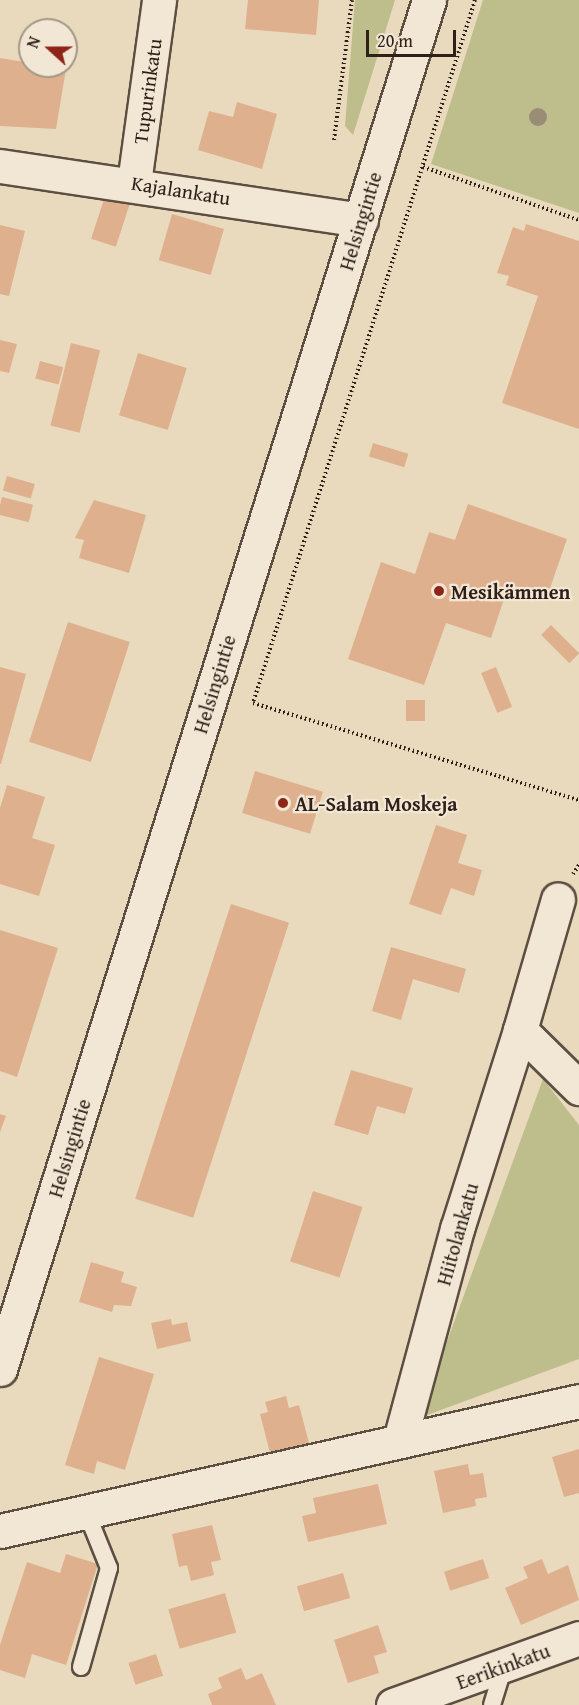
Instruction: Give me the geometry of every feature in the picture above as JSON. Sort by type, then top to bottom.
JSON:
[{"type":"street","name":"Tupurinkatu","points":[[134,183],[159,0]]},
{"type":"street","name":"Helsingintie","points":[[0,1369],[429,0]]},
{"type":"street","name":"Kajalankatu","points":[[0,166],[134,183],[361,220]]},
{"type":"street","name":"Hiitolankatu","points":[[400,1440],[457,1229],[520,1030],[558,899]]},
{"type":"street","points":[[520,1030],[579,1088]]},
{"type":"street","points":[[0,1531],[579,1401]]},
{"type":"street","name":"Eerikinkatu","points":[[393,1705],[579,1638]]},
{"type":"lane","points":[[81,1667],[109,1568],[86,1511]]},
{"type":"lane","points":[[492,1705],[504,1666]]},
{"type":"path","points":[[334,140],[352,0]]},
{"type":"path","points":[[475,0],[253,703],[579,800]]},
{"type":"path","points":[[423,167],[579,220]]},
{"type":"shaded area","points":[[355,0],[395,0],[353,135],[345,126]]},
{"type":"shaded area","points":[[483,0],[579,0],[579,213],[431,164]]},
{"type":"shaded area","points":[[543,1079],[579,1125],[579,1359],[419,1418]]},
{"type":"building","points":[[248,0],[319,0],[316,35],[245,29]]},
{"type":"building","points":[[0,58],[18,61],[18,78],[64,78],[56,129],[0,126]]},
{"type":"building","points":[[237,102],[277,114],[262,169],[198,150],[209,111],[233,117]]},
{"type":"building","points":[[105,196],[130,204],[116,247],[91,239]]},
{"type":"building","points":[[172,214],[224,229],[211,275],[159,260]]},
{"type":"building","points":[[526,224],[579,241],[579,429],[502,403],[538,296],[506,285],[509,276],[497,273],[513,227],[524,231]]},
{"type":"building","points":[[0,225],[25,231],[9,296],[0,294]]},
{"type":"building","points":[[0,340],[17,344],[9,373],[0,371]]},
{"type":"building","points":[[71,343],[100,350],[80,433],[50,425]]},
{"type":"building","points":[[138,353],[187,368],[168,430],[119,415]]},
{"type":"building","points":[[40,361],[63,367],[59,385],[35,378]]},
{"type":"building","points":[[373,443],[408,454],[404,467],[369,456]]},
{"type":"building","points":[[7,476],[35,484],[31,498],[3,490]]},
{"type":"building","points":[[2,497],[33,505],[29,522],[0,515]]},
{"type":"building","points":[[94,500],[146,515],[129,573],[79,558],[84,540],[75,538]]},
{"type":"building","name":"Mesikämmen","points":[[468,504],[567,539],[547,597],[509,584],[491,638],[446,623],[424,685],[348,659],[381,562],[415,574],[429,532],[455,540]]},
{"type":"building","points":[[68,622],[130,642],[91,762],[29,742]]},
{"type":"building","points":[[551,625],[579,653],[569,663],[541,635]]},
{"type":"building","points":[[0,667],[26,674],[1,764],[0,764]]},
{"type":"building","points":[[496,667],[512,707],[497,713],[481,673]]},
{"type":"building","points":[[406,700],[425,700],[425,721],[406,721]]},
{"type":"building","name":"AL-Salam Moskeja","points":[[255,771],[323,792],[310,834],[242,813]]},
{"type":"building","points":[[7,785],[45,797],[32,838],[55,845],[39,896],[0,884],[0,808]]},
{"type":"building","points":[[436,825],[467,835],[458,863],[482,870],[474,896],[451,888],[441,915],[409,904]]},
{"type":"building","points":[[231,904],[289,923],[193,1218],[135,1199]]},
{"type":"building","points":[[0,930],[58,948],[17,1077],[0,1071]]},
{"type":"building","points":[[391,947],[466,969],[459,993],[413,979],[401,1020],[372,1011]]},
{"type":"building","points":[[351,1070],[413,1088],[405,1114],[377,1106],[368,1135],[334,1125]]},
{"type":"building","points":[[0,1114],[6,1116],[0,1132]]},
{"type":"building","points":[[313,1191],[362,1207],[340,1277],[290,1261]]},
{"type":"building","points":[[91,1262],[124,1272],[121,1282],[137,1287],[131,1306],[114,1305],[112,1312],[79,1302]]},
{"type":"building","points":[[171,1319],[172,1325],[187,1322],[191,1341],[157,1349],[151,1323]]},
{"type":"building","points":[[99,1357],[154,1374],[125,1470],[97,1461],[94,1474],[65,1465]]},
{"type":"building","points":[[286,1396],[289,1408],[299,1405],[309,1443],[270,1453],[260,1414],[268,1412],[265,1402]]},
{"type":"building","points":[[579,1449],[579,1493],[564,1497],[552,1457]]},
{"type":"building","points":[[468,1464],[470,1475],[483,1473],[487,1497],[475,1499],[476,1506],[443,1513],[434,1471]]},
{"type":"building","points":[[378,1484],[387,1524],[308,1542],[302,1516],[316,1513],[313,1498]]},
{"type":"building","points":[[212,1525],[221,1560],[211,1562],[214,1575],[191,1581],[187,1565],[179,1567],[172,1534]]},
{"type":"building","points":[[66,1554],[98,1564],[66,1665],[32,1654],[25,1678],[0,1670],[0,1645],[27,1562],[60,1573]]},
{"type":"building","points":[[483,1559],[489,1578],[450,1591],[444,1572]]},
{"type":"building","points":[[542,1559],[548,1574],[568,1565],[579,1600],[521,1625],[505,1588],[528,1578],[523,1567]]},
{"type":"building","points":[[343,1573],[350,1598],[304,1611],[297,1586]]},
{"type":"building","points":[[225,1593],[236,1632],[180,1649],[168,1609]]},
{"type":"building","points":[[378,1625],[387,1652],[374,1656],[379,1673],[348,1683],[334,1640]]},
{"type":"building","points":[[156,1654],[163,1676],[136,1685],[128,1663]]},
{"type":"building","points":[[241,1668],[246,1680],[262,1673],[276,1705],[212,1705],[208,1694],[222,1688],[218,1678]]},
{"type":"place","name":"Mesikämmen","points":[[439,591]]},
{"type":"place","name":"AL-Salam Moskeja","points":[[283,803]]}]
